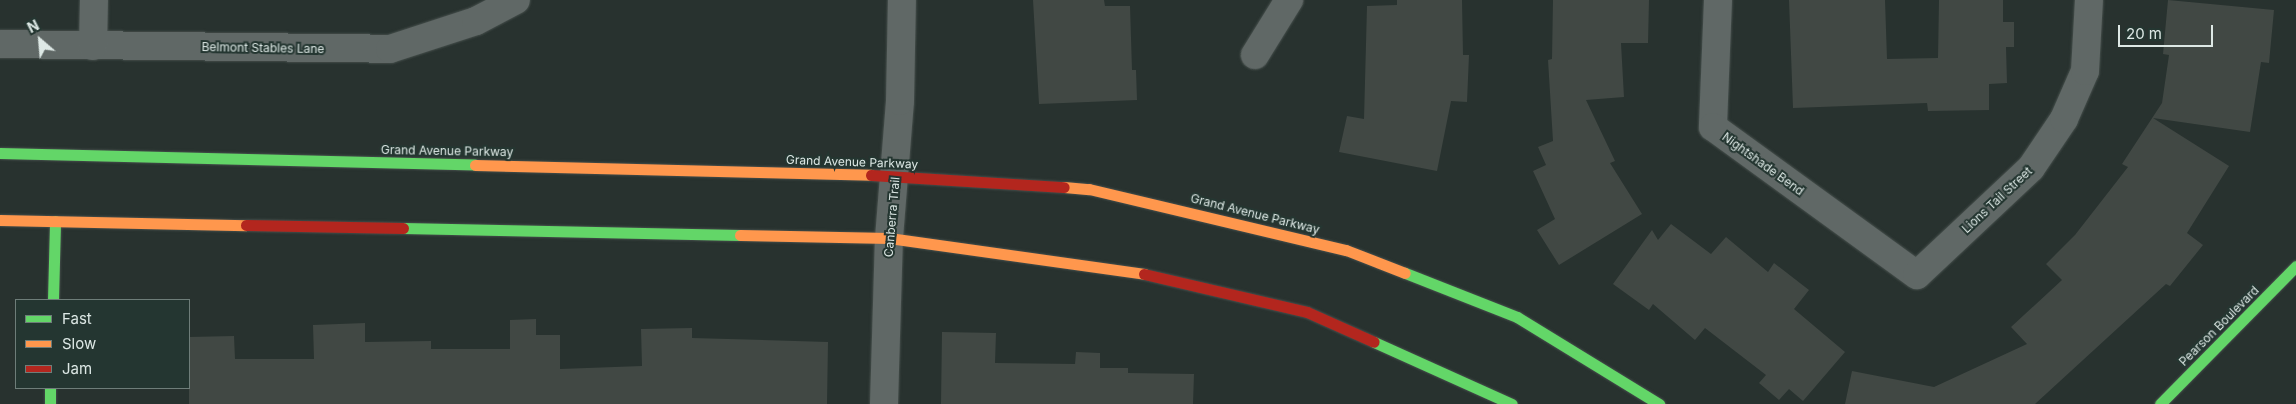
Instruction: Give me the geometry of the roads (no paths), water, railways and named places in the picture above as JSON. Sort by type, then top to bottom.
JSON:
[{"type":"street","points":[[93,46],[94,0]]},
{"type":"street","name":"Belmont Stables Lane","points":[[0,44],[390,50],[476,22],[516,0]]},
{"type":"street","name":"Canberra Trail","points":[[884,404],[889,238],[896,176],[902,0]]},
{"type":"street","points":[[1254,55],[1289,0]]},
{"type":"street","name":"Nightshade Bend","points":[[1718,0],[1713,127],[1916,275]]},
{"type":"street","name":"Lions Tail Street","points":[[1916,275],[2032,168],[2064,119],[2085,71],[2089,0]]},
{"type":"street","name":"Grand Avenue Parkway","points":[[0,153],[896,176],[1090,188],[1346,250],[1517,317],[1660,404]]},
{"type":"street","points":[[0,220],[889,238],[1121,269],[1307,312],[1512,404]]},
{"type":"street","points":[[53,299],[55,221]]},
{"type":"street","name":"Pearson Boulevard","points":[[2160,404],[2296,266]]},
{"type":"street","points":[[50,389],[50,404]]}]
